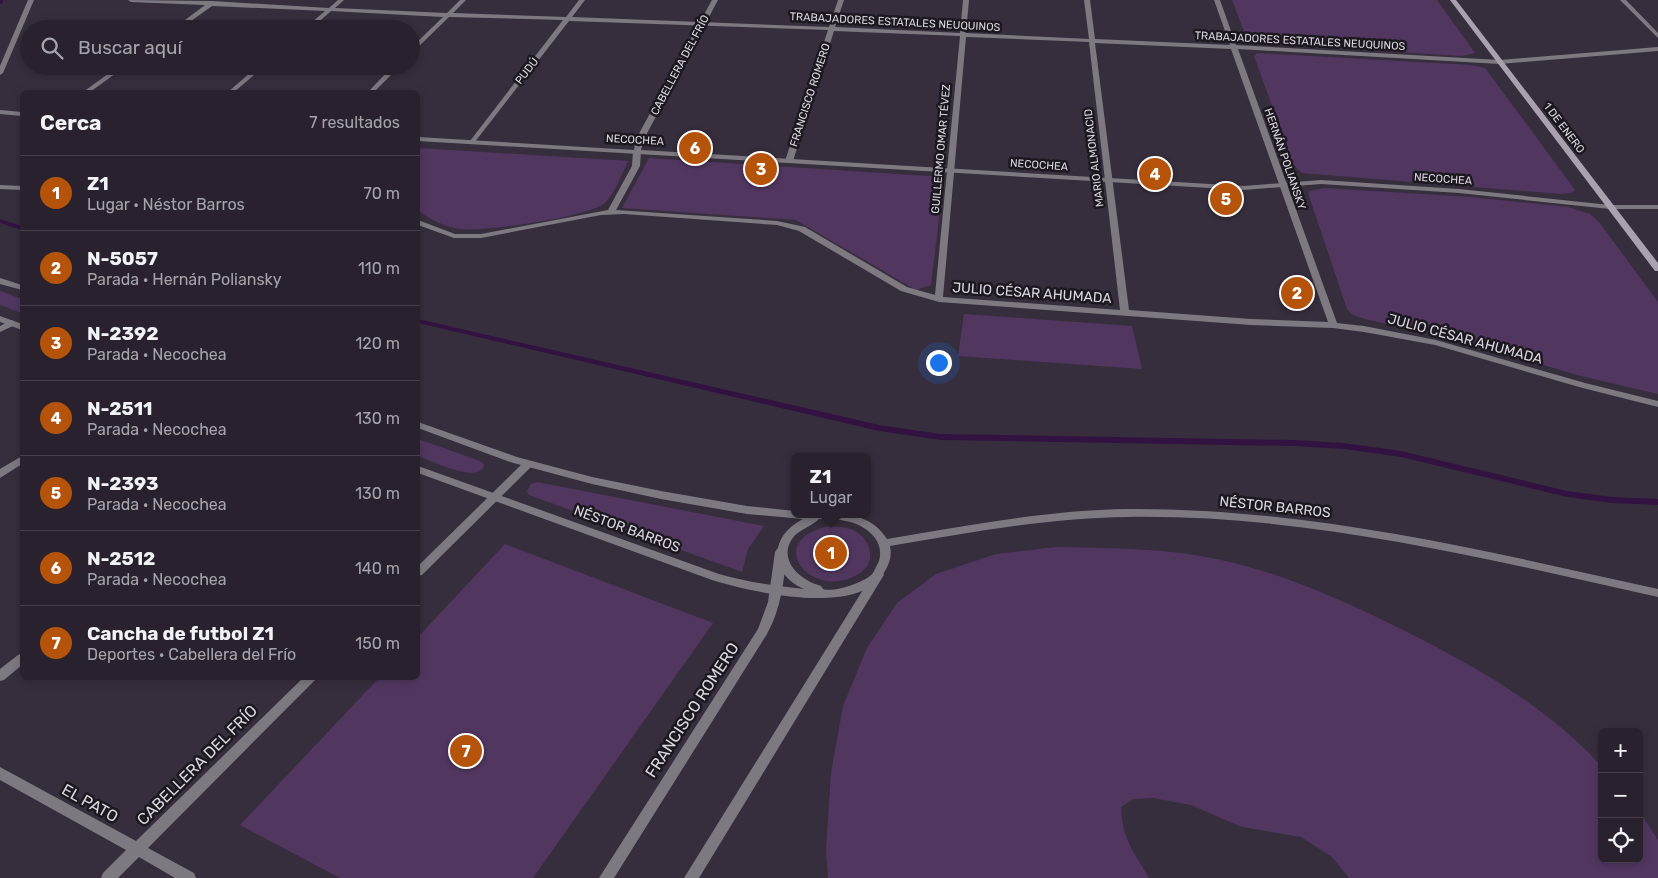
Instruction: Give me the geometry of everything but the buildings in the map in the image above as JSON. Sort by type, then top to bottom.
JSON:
[{"type":"main road","name":"1 DE ENERO","points":[[1453,0],[1658,269]]},
{"type":"street","points":[[23,20],[31,0]]},
{"type":"street","name":"TRABAJADORES ESTATALES NEUQUINOS","points":[[131,0],[214,2],[330,10],[832,29],[1234,47],[1500,62],[1658,48]]},
{"type":"street","points":[[318,20],[341,0]]},
{"type":"street","points":[[420,43],[463,0]]},
{"type":"street","name":"PUDÚ","points":[[472,142],[582,0]]},
{"type":"street","name":"CABELLERA DEL FRÍO","points":[[612,212],[636,166],[640,139],[715,0]]},
{"type":"street","name":"FRANCISCO ROMERO","points":[[789,161],[841,0]]},
{"type":"street","name":"GUILLERMO OMAR TÉVEZ","points":[[939,300],[966,0]]},
{"type":"street","name":"MARIO ALMONACID","points":[[1087,0],[1124,313]]},
{"type":"street","name":"HERNÁN POLIANSKY","points":[[1217,0],[1333,325]]},
{"type":"street","points":[[1623,0],[1658,36]]},
{"type":"street","points":[[189,20],[214,2]]},
{"type":"street","points":[[0,73],[20,26]]},
{"type":"street","points":[[89,90],[110,75]]},
{"type":"street","points":[[233,90],[251,75]]},
{"type":"street","points":[[373,90],[388,75]]},
{"type":"street","points":[[0,112],[20,114]]},
{"type":"street","name":"NECOCHEA","points":[[420,139],[1244,188],[1265,188],[1299,182],[1321,182],[1474,193],[1610,206],[1658,208]]},
{"type":"street","points":[[0,187],[20,188]]},
{"type":"street","name":"JULIO CÉSAR AHUMADA","points":[[420,223],[454,236],[481,236],[612,212],[758,221],[795,226],[904,289],[939,300],[1251,322],[1333,325],[1418,339],[1582,385],[1658,404]]},
{"type":"street","points":[[0,281],[20,287]]},
{"type":"street","points":[[0,318],[20,326]]},
{"type":"street","points":[[0,329],[12,323]]},
{"type":"street","points":[[420,426],[528,464],[601,482],[730,507],[791,514]]},
{"type":"street","points":[[0,474],[20,460]]},
{"type":"street","points":[[420,570],[528,464]]},
{"type":"street","name":"NÉSTOR BARROS","points":[[420,470],[716,577],[746,586],[777,592],[846,591],[859,588],[879,574]]},
{"type":"street","name":"NÉSTOR BARROS","points":[[884,543],[1060,517],[1126,513],[1197,514],[1298,524],[1397,538],[1658,593]]},
{"type":"street","points":[[781,551],[784,541],[796,527],[814,518]]},
{"type":"street","points":[[691,878],[884,564],[886,553],[884,543],[878,533],[868,525],[848,518]]},
{"type":"street","name":"FRANCISCO ROMERO","points":[[606,878],[760,636],[772,611],[777,592],[781,551]]},
{"type":"street","name":"NÉSTOR BARROS","points":[[781,551],[786,571],[794,579],[818,590],[832,592]]},
{"type":"street","points":[[0,676],[20,660]]},
{"type":"street","name":"CABELLERA DEL FRÍO","points":[[108,878],[309,680]]},
{"type":"street","name":"EL PATO","points":[[0,773],[189,878]]},
{"type":"shaded area","points":[[1232,0],[1437,0],[1475,53],[1462,56],[1253,43],[1247,39]]},
{"type":"shaded area","points":[[1257,53],[1471,65],[1485,68],[1575,190],[1571,193],[1561,194],[1302,173],[1294,166],[1254,56]]},
{"type":"shaded area","points":[[420,148],[628,161],[610,198],[596,208],[580,213],[512,226],[472,229],[454,228],[433,220],[420,212]]},
{"type":"shaded area","points":[[649,158],[944,177],[931,285],[916,290],[796,220],[622,208]]},
{"type":"shaded area","points":[[1324,188],[1471,197],[1568,207],[1590,214],[1599,222],[1658,302],[1658,394],[1577,375],[1455,339],[1353,315],[1347,309],[1309,196],[1309,191]]},
{"type":"shaded area","points":[[0,291],[20,298],[20,312],[0,305]]},
{"type":"shaded area","points":[[964,314],[1132,326],[1142,369],[958,356]]},
{"type":"shaded area","points":[[420,440],[484,464],[481,470],[475,473],[444,466],[420,457]]},
{"type":"shaded area","points":[[538,482],[764,526],[748,549],[742,572],[529,495],[527,491],[531,484]]},
{"type":"shaded area","points":[[830,526],[853,530],[864,538],[870,550],[870,556],[866,568],[860,573],[842,580],[826,581],[811,575],[801,566],[796,555],[799,544],[809,533]]},
{"type":"shaded area","points":[[505,544],[713,623],[533,878],[340,878],[240,825],[377,680],[420,680],[420,635]]},
{"type":"shaded area","points":[[1056,547],[1172,552],[1216,559],[1243,565],[1296,582],[1397,627],[1452,655],[1506,688],[1558,725],[1581,745],[1598,763],[1598,863],[1643,863],[1643,817],[1658,840],[1658,878],[1349,878],[1332,857],[1301,837],[1242,827],[1191,805],[1153,798],[1133,799],[1121,807],[1126,837],[1149,878],[828,878],[826,850],[831,773],[843,706],[867,648],[897,603],[936,574],[996,554]]},
{"type":"waterway","points":[[0,221],[20,227]]},
{"type":"waterway","points":[[420,321],[879,428],[941,437],[1294,443],[1344,446],[1401,454],[1567,494],[1612,500],[1658,502]]},
{"type":"place","name":"N-2512","points":[[695,148]]},
{"type":"place","name":"N-2392","points":[[761,169]]},
{"type":"place","name":"N-2511","points":[[1155,174]]},
{"type":"place","name":"N-2393","points":[[1226,199]]},
{"type":"place","name":"N-5057","points":[[1297,293]]},
{"type":"place","name":"Z1","points":[[831,553]]},
{"type":"place","name":"Cancha de futbol Z1","points":[[466,751]]}]
